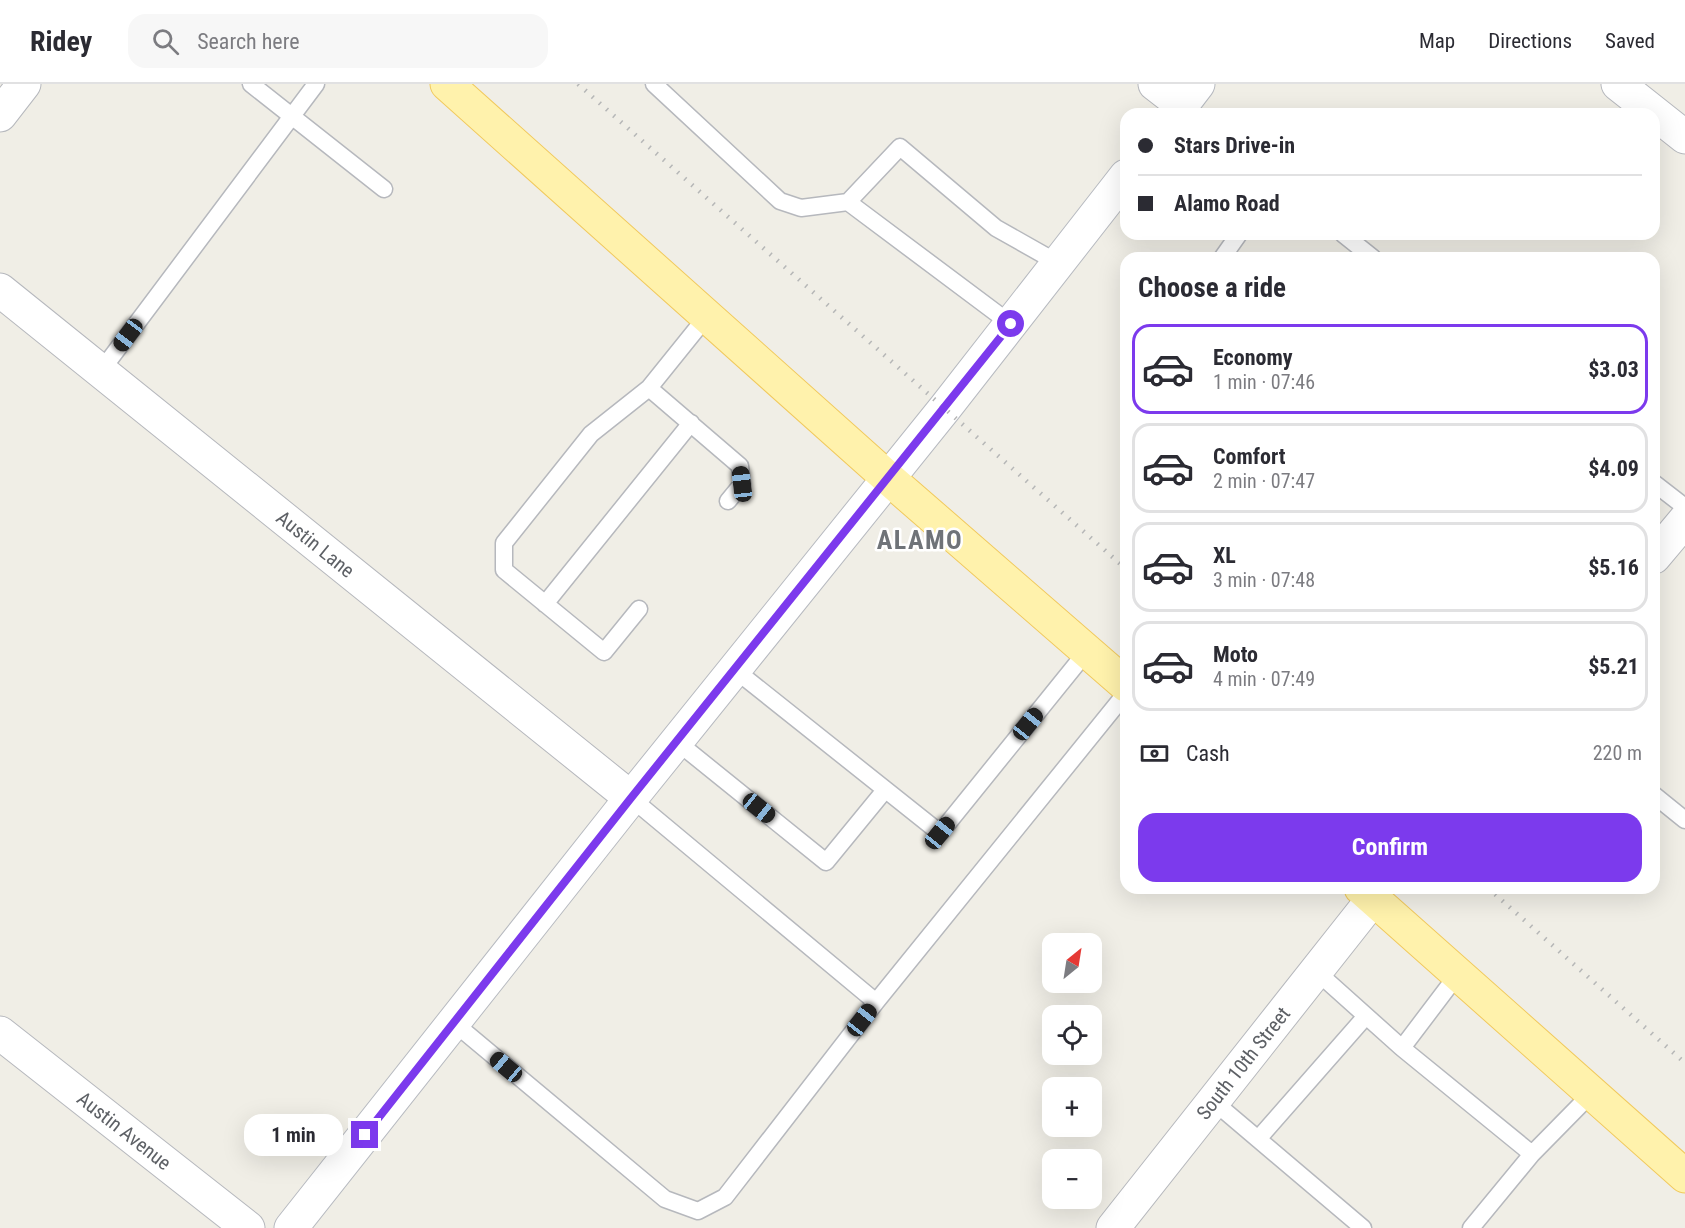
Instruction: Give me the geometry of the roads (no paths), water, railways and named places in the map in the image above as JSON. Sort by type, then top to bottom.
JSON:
[{"type":"main road","points":[[447,84],[888,478],[1120,680]]},
{"type":"main road","points":[[1368,894],[1685,1176]]},
{"type":"street","points":[[0,115],[24,84]]},
{"type":"street","points":[[1155,84],[1187,104]]},
{"type":"street","points":[[1618,84],[1648,108]]},
{"type":"street","points":[[1660,117],[1685,137]]},
{"type":"street","points":[[291,1228],[676,741],[1011,324],[1120,184]]},
{"type":"street","name":"Austin Lane","points":[[0,290],[631,798]]},
{"type":"street","points":[[1660,550],[1685,520]]},
{"type":"street","name":"South 10th Street","points":[[1113,1228],[1316,971],[1366,894]]},
{"type":"street","name":"Austin Avenue","points":[[0,1033],[248,1228]]},
{"type":"lane","points":[[251,84],[384,189]]},
{"type":"lane","points":[[101,371],[316,84]]},
{"type":"lane","points":[[654,84],[780,201],[801,208],[848,202],[900,147],[996,228],[1058,263]]},
{"type":"lane","points":[[848,202],[1011,324]]},
{"type":"lane","points":[[1350,240],[1364,252]]},
{"type":"lane","points":[[639,609],[604,652],[504,570],[504,543],[591,434],[649,388],[706,316]]},
{"type":"lane","points":[[649,388],[740,466],[742,484],[728,501]]},
{"type":"lane","points":[[545,604],[691,423]]},
{"type":"lane","points":[[1660,488],[1685,507]]},
{"type":"lane","points":[[734,669],[940,833],[1087,651]]},
{"type":"lane","points":[[453,1022],[665,1199],[698,1211],[725,1197],[876,1002],[1120,700]]},
{"type":"lane","points":[[676,741],[826,862],[885,790]]},
{"type":"lane","points":[[631,798],[876,1002]]},
{"type":"lane","points":[[1660,800],[1685,820]]},
{"type":"lane","points":[[1316,971],[1402,1048],[1532,1154]]},
{"type":"lane","points":[[1402,1048],[1458,974]]},
{"type":"lane","points":[[1258,1139],[1366,1016]]},
{"type":"lane","points":[[1471,1228],[1532,1154],[1592,1093]]},
{"type":"lane","points":[[1213,1101],[1363,1228]]},
{"type":"railway","points":[[578,84],[1120,564]]},
{"type":"railway","points":[[1495,894],[1685,1063]]},
{"type":"district","name":"ALAMO","points":[[920,540]]}]
